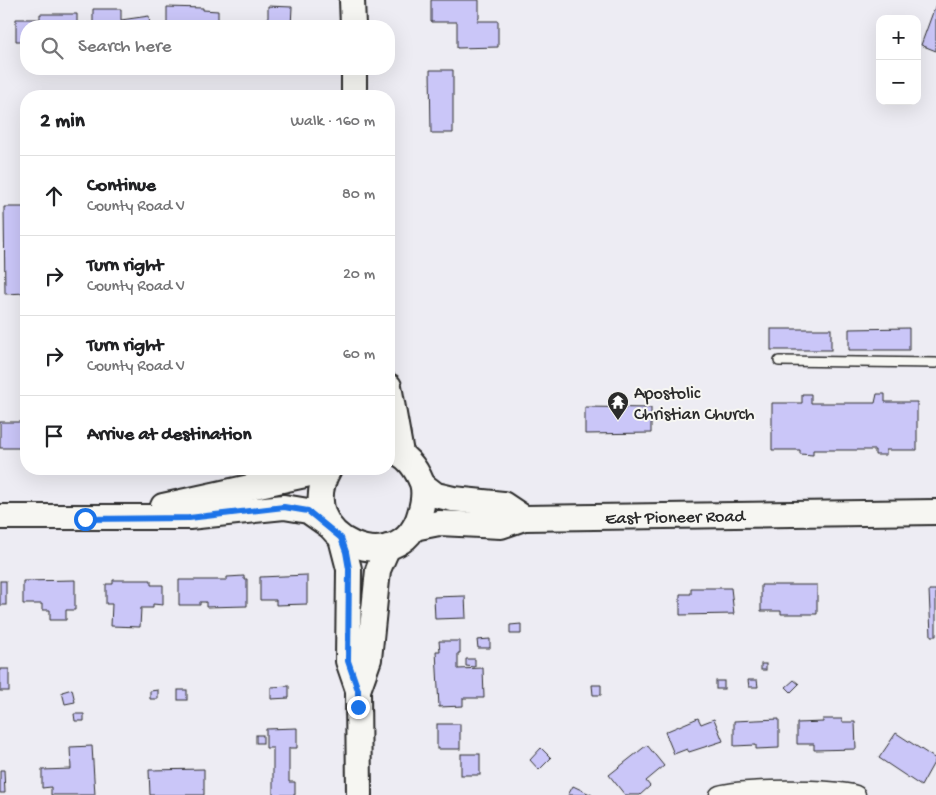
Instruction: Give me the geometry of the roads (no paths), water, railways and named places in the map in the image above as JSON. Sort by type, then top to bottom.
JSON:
[{"type":"main road","points":[[352,0],[353,20]]},
{"type":"main road","points":[[354,75],[354,90]]},
{"type":"main road","points":[[0,517],[85,519],[189,518],[284,507],[308,511],[353,545],[388,547],[402,540],[414,528],[424,497],[423,485],[415,468],[395,451]]},
{"type":"main road","points":[[85,519],[185,502],[303,475]]},
{"type":"main road","points":[[327,475],[321,499],[349,569],[348,661],[358,690],[359,795]]},
{"type":"main road","points":[[423,485],[436,495],[454,499],[503,504],[524,518]]},
{"type":"main road","name":"East Pioneer Road","points":[[414,528],[439,524],[501,526],[524,518],[936,512]]},
{"type":"main road","points":[[358,690],[369,659],[378,570],[388,547]]},
{"type":"street","points":[[719,795],[738,791],[830,791],[856,795]]},
{"type":"lane","points":[[779,361],[936,363]]},
{"type":"place","name":"Apostolic Christian Church","points":[[618,421]]}]
